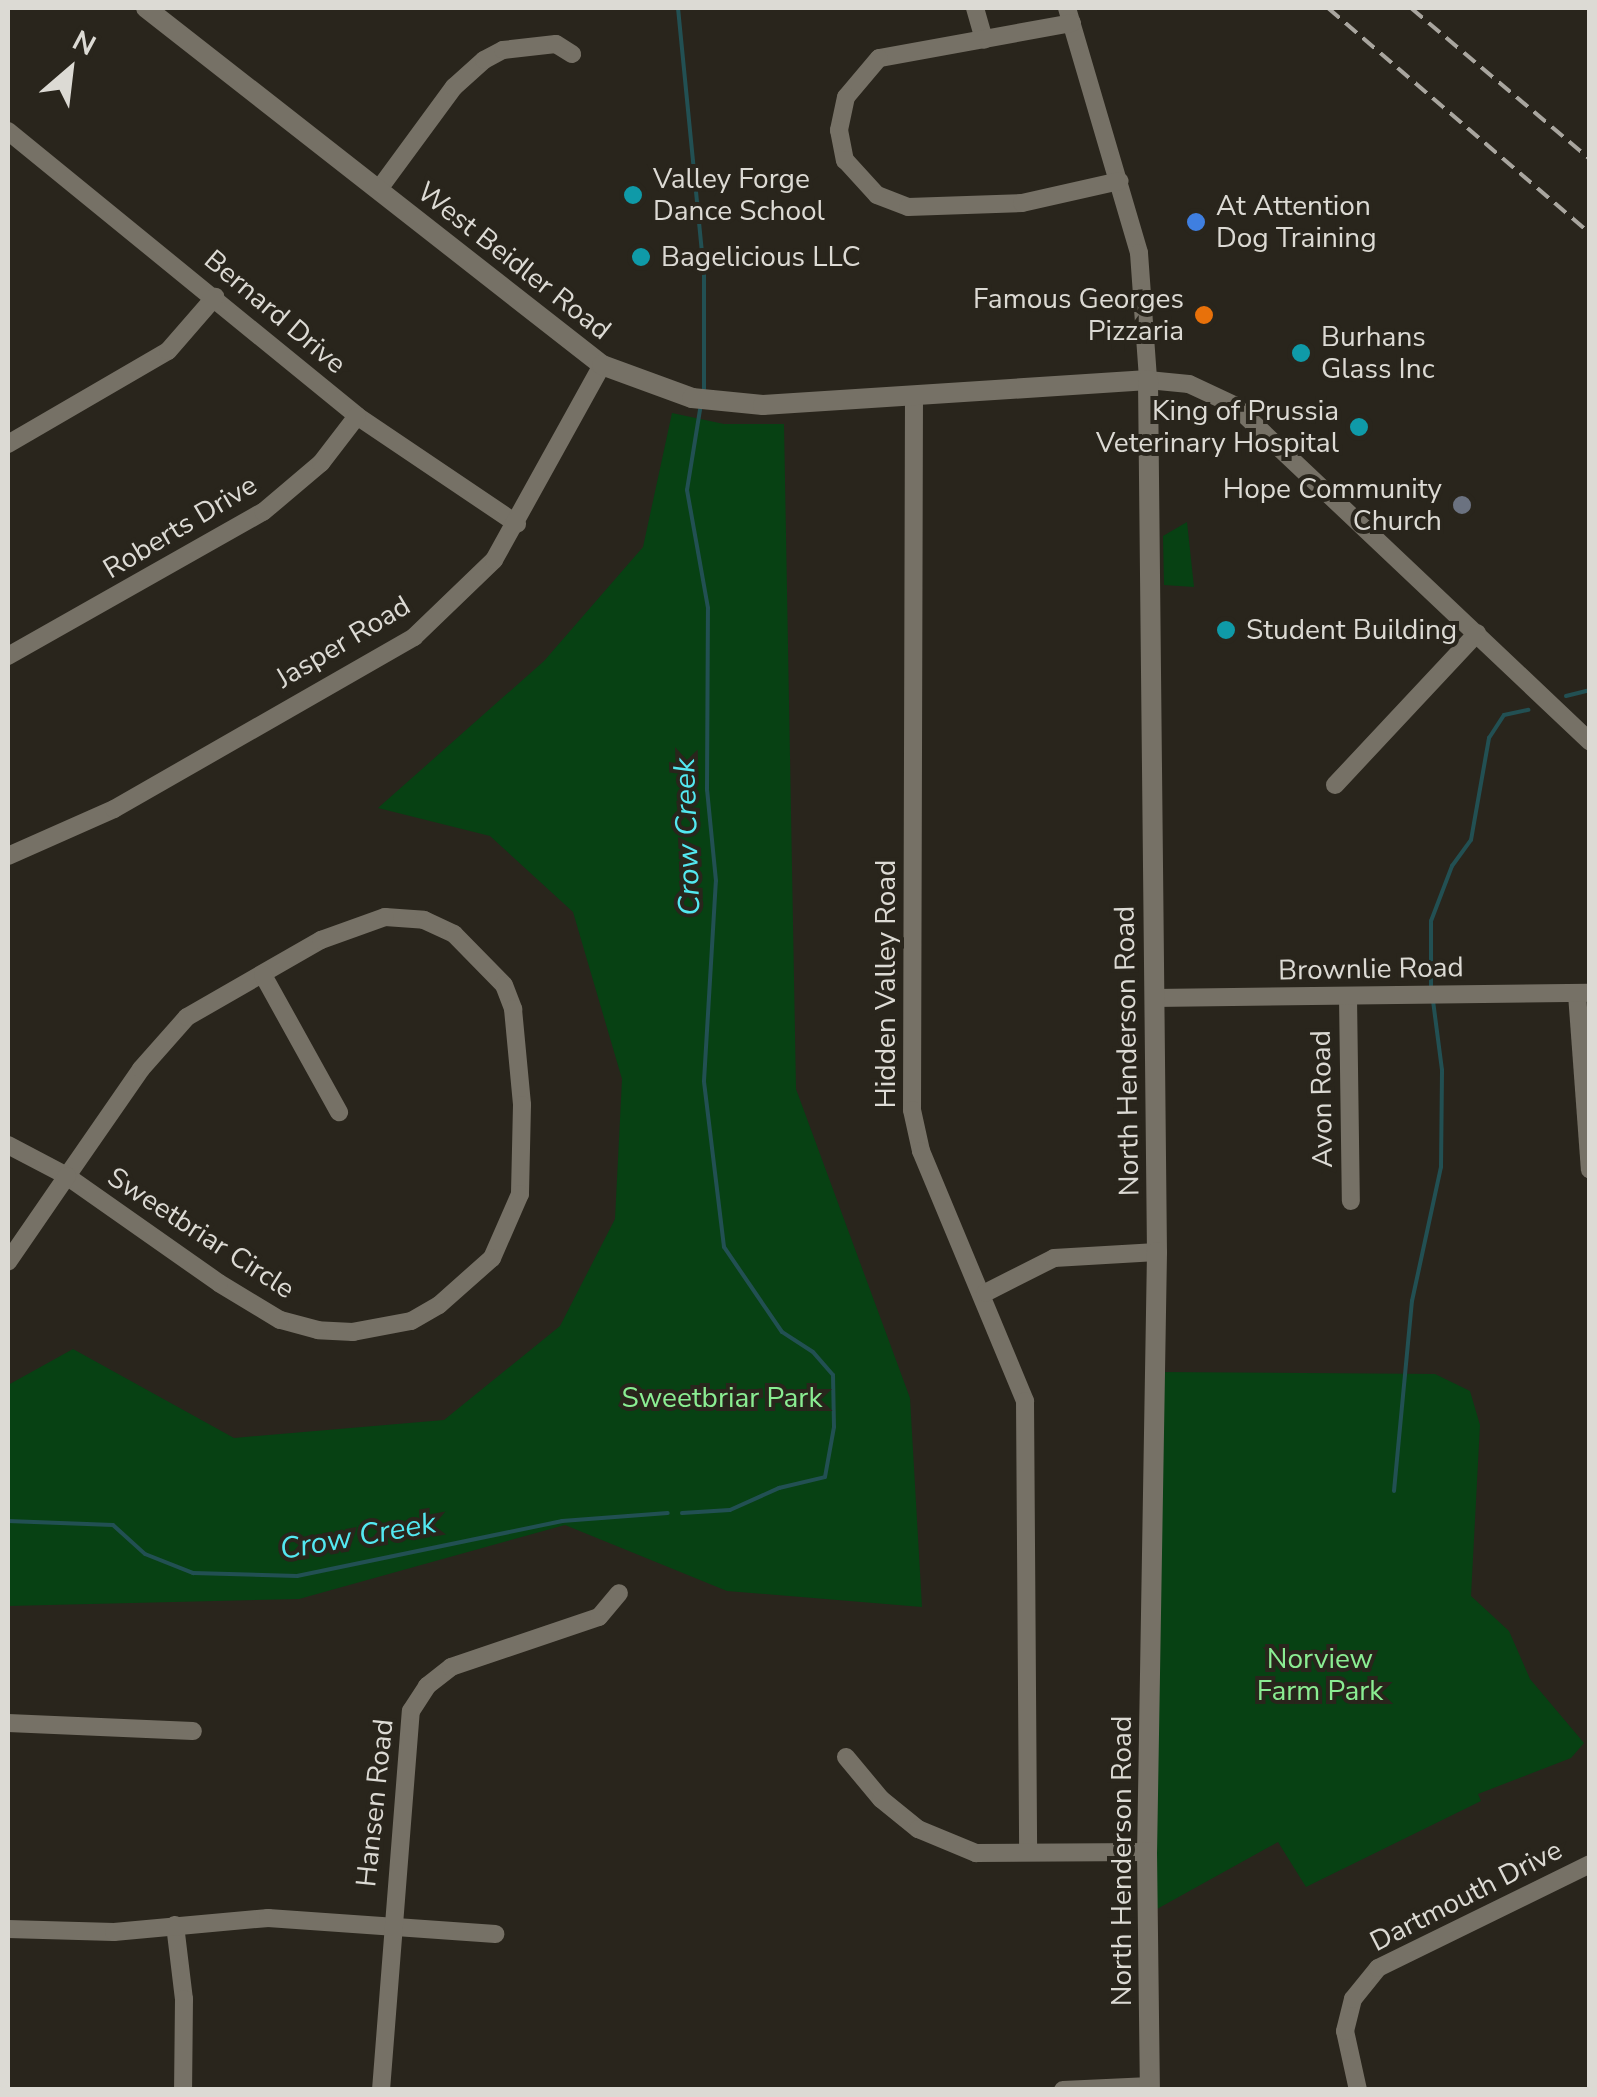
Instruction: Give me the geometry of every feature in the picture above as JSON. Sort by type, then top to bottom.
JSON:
[{"type":"street","name":"West Beidler Road","points":[[146,8],[602,365],[692,398],[763,405],[1148,380]]},
{"type":"street","points":[[975,8],[984,40]]},
{"type":"street","points":[[1069,15],[984,40],[906,48],[867,66],[846,98],[839,130],[845,160],[864,184],[908,207],[1022,203],[1120,181]]},
{"type":"street","name":"North Henderson Road","points":[[1069,15],[1139,252],[1148,380],[1156,1252],[1147,1852],[1150,2088]]},
{"type":"street","points":[[378,188],[454,86],[484,60],[503,50],[556,44],[572,54]]},
{"type":"street","name":"Bernard Drive","points":[[8,131],[357,416],[517,524]]},
{"type":"street","points":[[8,444],[168,350],[215,298]]},
{"type":"street","name":"Jasper Road","points":[[8,856],[114,809],[414,637],[468,591],[517,524],[602,365]]},
{"type":"street","points":[[1148,380],[1189,384],[1234,405],[1590,742]]},
{"type":"street","name":"Hidden Valley Road","points":[[914,395],[912,1110],[921,1151],[1020,1376],[1027,1416],[1028,1850]]},
{"type":"street","name":"Roberts Drive","points":[[8,656],[263,512],[321,463],[357,416]]},
{"type":"street","points":[[1335,786],[1477,634]]},
{"type":"street","name":"Sweetbriar Circle","points":[[385,918],[424,920],[454,934],[504,985],[513,1009],[524,1145],[515,1210],[488,1262],[411,1321],[353,1332],[310,1328],[280,1320],[219,1284],[67,1176],[162,1042],[189,1016],[263,975],[320,940],[385,918]]},
{"type":"street","points":[[263,975],[339,1112]]},
{"type":"street","points":[[1583,994],[1590,1170]]},
{"type":"street","name":"Brownlie Road","points":[[1154,998],[1583,994]]},
{"type":"street","name":"Avon Road","points":[[1348,998],[1350,1201]]},
{"type":"street","points":[[8,1145],[67,1176],[8,1262]]},
{"type":"street","points":[[985,1292],[1054,1258],[1156,1252]]},
{"type":"street","name":"Hansen Road","points":[[380,2090],[404,1741],[418,1698],[464,1660],[599,1617],[619,1593]]},
{"type":"street","points":[[8,1723],[193,1731]]},
{"type":"street","points":[[846,1757],[880,1799],[918,1829],[976,1853],[1147,1852]]},
{"type":"street","name":"Dartmouth Drive","points":[[1358,2090],[1345,2031],[1353,1999],[1378,1968],[1590,1864]]},
{"type":"street","points":[[8,1929],[114,1932],[250,1918],[496,1934]]},
{"type":"street","points":[[175,1925],[186,2026],[184,2090]]},
{"type":"street","points":[[1064,2090],[1150,2088]]},
{"type":"green space","name":"Sweetbriar Park","points":[[672,413],[724,424],[784,424],[796,1089],[910,1398],[922,1607],[727,1591],[565,1525],[299,1599],[8,1606],[8,1385],[73,1349],[234,1438],[444,1420],[560,1326],[615,1219],[622,1079],[573,912],[490,836],[378,808],[544,661],[643,547]]},
{"type":"green space","points":[[1187,522],[1194,587],[1164,585],[1163,536]]},
{"type":"green space","name":"Norview Farm Park","points":[[1155,1372],[1435,1374],[1470,1391],[1480,1425],[1471,1596],[1509,1631],[1530,1679],[1584,1743],[1571,1758],[1478,1794],[1481,1801],[1306,1887],[1278,1842],[1148,1914]]},
{"type":"waterway","name":"Crow Creek","points":[[678,8],[704,274],[704,389]]},
{"type":"waterway","name":"Crow Creek","points":[[682,1513],[730,1510],[779,1488],[825,1477],[834,1427],[833,1375],[813,1352],[782,1332],[724,1247],[704,1081],[716,881],[707,790],[708,608],[687,490],[701,404]]},
{"type":"waterway","points":[[1566,696],[1590,690]]},
{"type":"waterway","points":[[1431,986],[1431,921],[1452,866],[1471,840],[1489,738],[1504,715],[1528,710]]},
{"type":"waterway","points":[[1394,1491],[1412,1301],[1441,1167],[1442,1070],[1433,1001]]},
{"type":"waterway","name":"Crow Creek","points":[[8,1521],[113,1525],[145,1554],[193,1573],[297,1576],[562,1521],[668,1513]]},
{"type":"railway","points":[[1328,8],[1590,233]]},
{"type":"railway","points":[[1411,8],[1590,159]]},
{"type":"place","name":"Valley Forge Dance School","points":[[633,195]]},
{"type":"place","name":"At Attention Dog Training","points":[[1196,222]]},
{"type":"place","name":"Bagelicious LLC","points":[[641,257]]},
{"type":"place","name":"Famous Georges Pizzaria","points":[[1204,315]]},
{"type":"place","name":"Burhans Glass Inc","points":[[1301,353]]},
{"type":"place","name":"King of Prussia Veterinary Hospital","points":[[1359,427]]},
{"type":"place","name":"Hope Community Church","points":[[1462,505]]},
{"type":"place","name":"Student Building","points":[[1226,630]]}]
